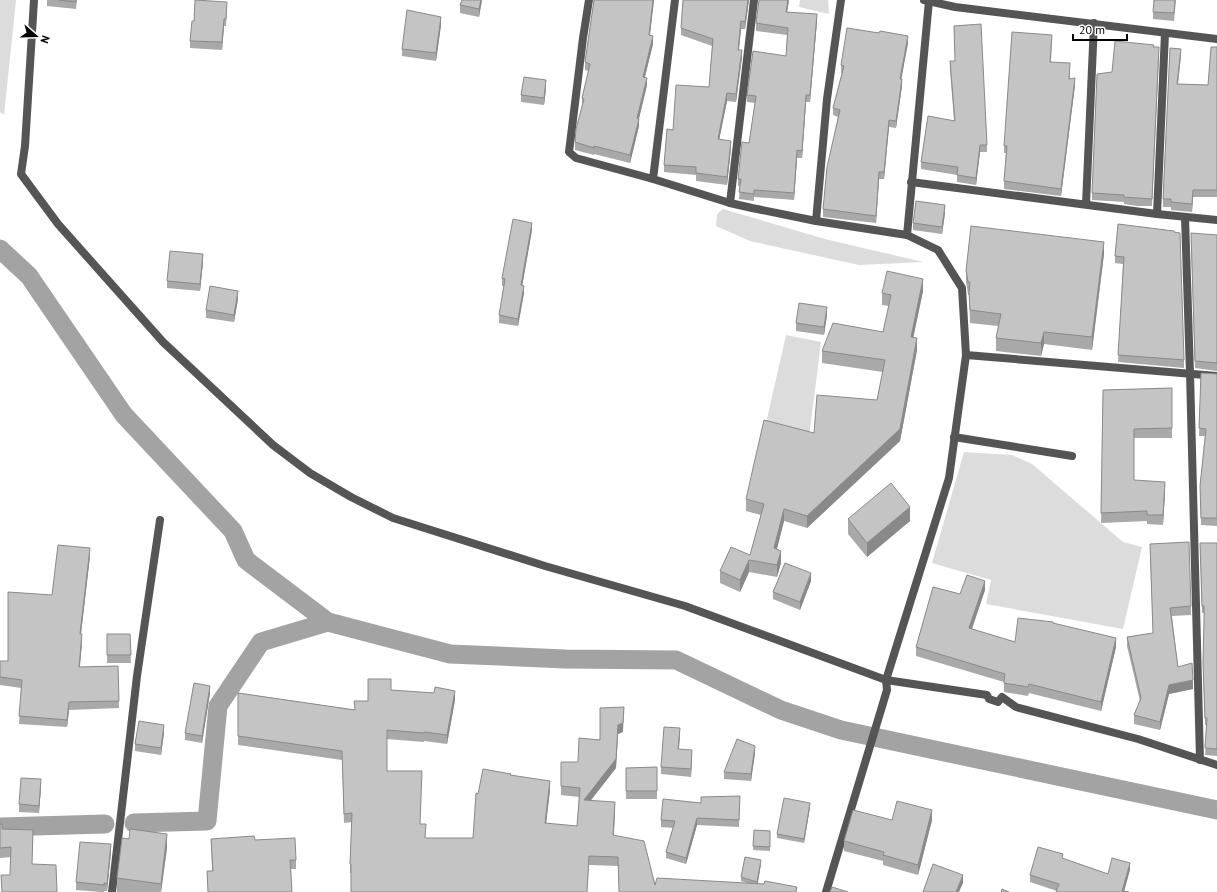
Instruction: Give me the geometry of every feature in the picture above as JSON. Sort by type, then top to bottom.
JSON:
[{"type":"street","points":[[34,0],[25,146],[21,174],[58,224],[163,342],[273,445],[310,473],[351,497],[393,518],[545,566],[685,606],[886,680],[987,695],[989,699],[998,702],[1002,697],[1016,707],[1138,739],[1217,765]]},
{"type":"street","points":[[589,0],[569,152],[576,158],[653,179],[730,203],[816,221],[907,235],[938,250],[962,288],[966,355],[949,478],[886,680],[887,690],[826,892]]},
{"type":"street","points":[[653,179],[675,0]]},
{"type":"street","points":[[730,203],[754,0]]},
{"type":"street","points":[[816,221],[827,99],[842,0]]},
{"type":"street","points":[[907,235],[927,1],[955,7],[1217,39]]},
{"type":"street","points":[[1086,204],[1094,23]]},
{"type":"street","points":[[1157,214],[1165,33]]},
{"type":"street","points":[[911,182],[1157,214],[1217,220]]},
{"type":"street","points":[[1185,217],[1200,760]]},
{"type":"street","points":[[966,355],[1217,376]]},
{"type":"street","points":[[954,437],[1072,456]]},
{"type":"street","points":[[112,892],[137,676],[160,520]]},
{"type":"shaded area","points":[[0,0],[16,0],[4,115],[0,112]]},
{"type":"shaded area","points":[[800,0],[828,0],[829,14],[799,7]]},
{"type":"shaded area","points":[[723,209],[825,239],[923,262],[859,265],[750,241],[716,226],[717,214]]},
{"type":"shaded area","points":[[786,335],[821,342],[809,438],[764,432]]},
{"type":"shaded area","points":[[964,452],[1012,455],[1032,464],[1123,542],[1142,547],[1123,629],[986,604],[991,580],[932,563]]},
{"type":"building","points":[[59,0],[76,0],[76,2]]},
{"type":"building","points":[[195,0],[227,2],[222,42],[190,41],[192,21],[194,21]]},
{"type":"building","points":[[462,0],[481,0],[479,9],[460,5]]},
{"type":"building","points":[[594,0],[653,0],[649,35],[653,36],[643,77],[647,78],[630,155],[594,146],[594,148],[575,142],[576,129],[584,99],[582,98],[590,64],[585,62]]},
{"type":"building","points":[[683,0],[748,0],[745,22],[741,21],[738,50],[742,50],[736,94],[727,93],[718,139],[731,141],[727,177],[696,173],[696,167],[664,165],[667,129],[673,130],[676,85],[709,87],[713,39],[681,28]]},
{"type":"building","points":[[759,0],[788,0],[786,12],[817,14],[810,95],[806,95],[802,151],[797,150],[794,193],[754,190],[754,194],[739,192],[741,179],[738,179],[742,142],[749,143],[756,96],[747,95],[753,51],[786,56],[788,28],[756,23]]},
{"type":"building","points":[[1154,0],[1175,0],[1174,13],[1153,12]]},
{"type":"building","points":[[407,10],[441,17],[436,53],[402,49]]},
{"type":"building","points":[[981,24],[987,145],[980,145],[976,178],[957,175],[958,167],[921,162],[928,116],[955,121],[950,61],[955,61],[954,26]]},
{"type":"building","points":[[847,28],[879,33],[880,31],[908,36],[900,79],[902,79],[896,121],[889,120],[884,172],[879,172],[876,216],[823,209],[827,167],[840,110],[833,108],[844,66],[841,65]]},
{"type":"building","points":[[1012,32],[1052,35],[1050,62],[1070,63],[1069,79],[1075,78],[1061,189],[1004,181],[1007,146],[1004,146]]},
{"type":"building","points":[[1115,41],[1154,45],[1153,47],[1159,47],[1152,199],[1092,193],[1097,74],[1112,72]]},
{"type":"building","points":[[1211,47],[1217,47],[1217,190],[1193,190],[1192,204],[1171,202],[1171,199],[1163,199],[1170,48],[1181,49],[1177,84],[1208,85]]},
{"type":"building","points":[[524,77],[546,80],[544,98],[521,95]]},
{"type":"building","points":[[916,201],[945,205],[942,227],[913,223]]},
{"type":"building","points":[[513,219],[532,223],[521,285],[524,286],[518,319],[499,315],[505,279],[502,278]]},
{"type":"building","points":[[1118,224],[1180,233],[1184,360],[1118,355],[1124,257],[1115,256]]},
{"type":"building","points":[[971,226],[1104,242],[1092,337],[1044,332],[1041,343],[996,338],[1001,314],[970,310],[970,282],[968,282],[966,271]]},
{"type":"building","points":[[1191,233],[1217,235],[1217,363],[1195,361]]},
{"type":"building","points":[[170,251],[203,254],[200,284],[167,281]]},
{"type":"building","points":[[887,271],[923,279],[911,337],[917,338],[900,429],[807,516],[784,509],[774,548],[781,551],[777,565],[749,560],[740,580],[720,571],[731,547],[750,555],[764,504],[746,499],[764,420],[814,433],[817,395],[877,400],[885,360],[822,351],[833,323],[883,332],[891,295],[882,293]]},
{"type":"building","points":[[210,286],[238,291],[234,315],[206,310]]},
{"type":"building","points":[[799,303],[827,307],[824,327],[796,323]]},
{"type":"building","points":[[1201,373],[1217,374],[1217,518],[1201,518],[1200,486],[1206,429],[1199,428]]},
{"type":"building","points":[[1172,388],[1172,428],[1134,429],[1134,480],[1165,482],[1163,515],[1147,515],[1147,511],[1101,513],[1103,390]]},
{"type":"building","points":[[891,483],[910,507],[867,543],[848,519]]},
{"type":"building","points":[[1189,542],[1191,606],[1170,608],[1178,667],[1192,663],[1193,680],[1169,685],[1160,722],[1134,715],[1141,698],[1127,637],[1153,633],[1150,544]]},
{"type":"building","points":[[1200,543],[1217,543],[1217,749],[1205,748],[1207,718],[1205,718],[1203,662],[1204,606],[1202,606]]},
{"type":"building","points":[[58,545],[90,548],[80,634],[82,634],[79,667],[118,666],[119,701],[69,702],[67,720],[19,716],[22,680],[0,677],[0,661],[8,661],[8,592],[52,595]]},
{"type":"building","points":[[785,563],[811,573],[800,602],[773,592]]},
{"type":"building","points":[[967,575],[985,581],[969,628],[1015,642],[1018,618],[1053,622],[1116,638],[1101,702],[1029,684],[1028,687],[1004,683],[1005,674],[916,647],[933,587],[960,594]]},
{"type":"building","points":[[107,634],[130,634],[131,655],[107,655]]},
{"type":"building","points":[[368,679],[391,679],[391,690],[434,693],[435,687],[455,691],[447,735],[387,730],[387,771],[422,771],[420,824],[426,824],[425,838],[473,838],[476,793],[478,794],[483,769],[550,781],[545,823],[577,826],[580,788],[561,786],[561,762],[578,762],[579,738],[600,740],[600,708],[624,707],[623,723],[618,725],[616,759],[584,800],[615,802],[613,835],[644,841],[655,885],[657,878],[764,884],[765,881],[797,887],[796,892],[619,892],[618,857],[589,856],[587,892],[351,892],[350,864],[352,813],[344,814],[342,751],[238,736],[238,693],[355,710],[354,701],[368,701]]},
{"type":"building","points":[[194,683],[210,686],[202,736],[185,733]]},
{"type":"building","points":[[139,721],[164,725],[161,748],[135,744]]},
{"type":"building","points":[[664,727],[680,728],[678,749],[692,750],[691,769],[661,767]]},
{"type":"building","points":[[737,739],[755,746],[751,774],[724,772]]},
{"type":"building","points":[[657,767],[657,791],[626,791],[626,768]]},
{"type":"building","points":[[21,778],[41,779],[39,806],[19,804]]},
{"type":"building","points":[[740,796],[739,820],[697,818],[686,858],[666,852],[675,821],[661,820],[663,799],[701,803],[701,797]]},
{"type":"building","points":[[784,798],[810,803],[804,839],[777,834]]},
{"type":"building","points":[[897,801],[932,810],[918,865],[883,855],[884,852],[844,841],[853,810],[892,820]]},
{"type":"building","points":[[0,824],[2,824],[2,829],[33,830],[32,864],[56,865],[57,892],[2,892],[1,875],[10,875],[11,847],[0,848]]},
{"type":"building","points":[[130,829],[167,834],[161,884],[117,878],[122,838],[129,839]]},
{"type":"building","points":[[754,830],[770,831],[770,847],[753,846]]},
{"type":"building","points":[[254,836],[255,840],[295,838],[296,860],[290,860],[292,892],[208,892],[207,871],[213,871],[211,839]]},
{"type":"building","points":[[80,842],[111,844],[107,884],[76,882]]},
{"type":"building","points":[[1038,847],[1063,854],[1062,858],[1108,874],[1112,858],[1130,863],[1122,891],[1129,892],[1056,892],[1059,884],[1030,875]]},
{"type":"building","points":[[745,857],[761,860],[757,882],[741,877]]},
{"type":"building","points":[[933,864],[963,875],[956,892],[923,892]]},
{"type":"building","points":[[832,887],[848,892],[830,892]]},
{"type":"building","points":[[1002,889],[1009,892],[1001,892]]},
{"type":"waterway","points":[[0,249],[29,276],[124,415],[233,531],[246,560],[328,622],[450,654],[565,659],[676,660],[781,710],[841,730],[1217,810]]},
{"type":"waterway","points":[[134,823],[207,821],[218,706],[261,642],[328,622]]},
{"type":"waterway","points":[[0,827],[105,824]]}]
